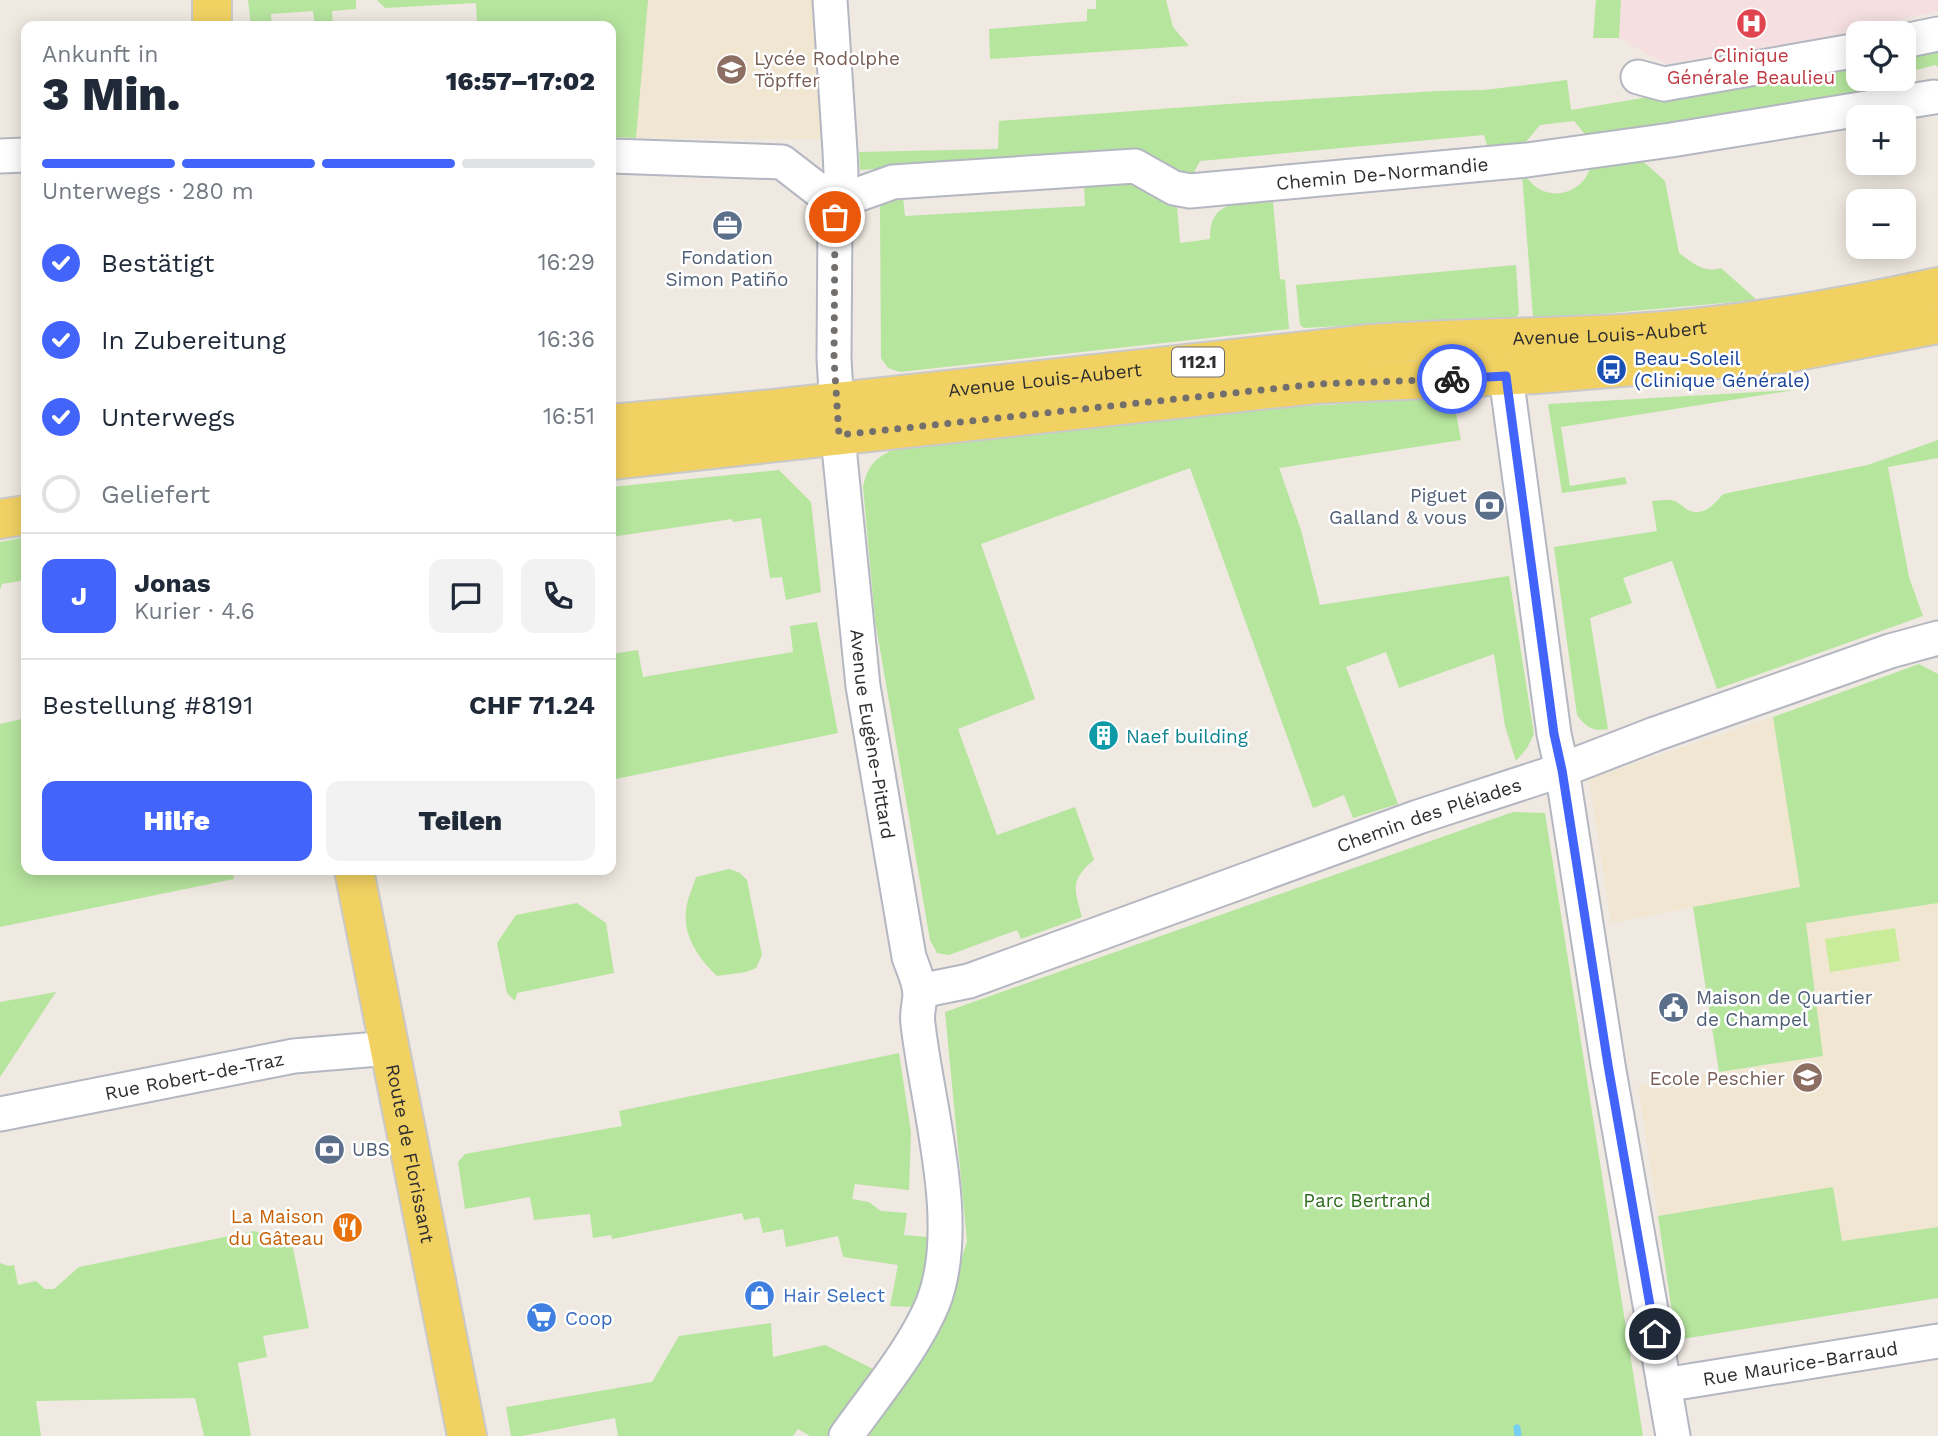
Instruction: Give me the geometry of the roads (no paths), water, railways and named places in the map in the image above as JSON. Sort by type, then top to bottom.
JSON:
[{"type":"main road","points":[[212,0],[212,21]]},
{"type":"main road","name":"Avenue Louis-Aubert","points":[[616,459],[837,418],[1370,344],[1455,338],[1621,334],[1717,326],[1801,314],[1938,287]]},
{"type":"main road","name":"Avenue Louis-Aubert","points":[[616,424],[772,409],[837,418],[1317,384],[1506,376],[1787,354],[1938,324]]},
{"type":"main road","points":[[0,519],[21,516]]},
{"type":"main road","name":"Route de Florissant","points":[[355,875],[467,1436]]},
{"type":"street","name":"Avenue Eugène-Pittard","points":[[830,0],[840,150],[835,217],[837,418],[863,686],[907,945],[920,991],[917,1021],[943,1198],[944,1262],[933,1302],[918,1332],[846,1436]]},
{"type":"street","points":[[1916,39],[1938,34]]},
{"type":"street","points":[[1638,77],[1664,85],[1846,52]]},
{"type":"street","name":"Chemin De-Normandie","points":[[837,202],[893,182],[1135,166],[1174,188],[1189,191],[1501,163],[1671,140],[1934,97]]},
{"type":"street","points":[[0,156],[21,155]]},
{"type":"street","points":[[616,156],[782,162],[826,197],[837,202]]},
{"type":"street","points":[[1506,376],[1554,734],[1562,770],[1610,1078],[1673,1436]]},
{"type":"street","name":"Chemin des Pléiades","points":[[920,991],[969,981],[1418,817],[1562,770],[1655,734],[1890,651],[1938,638]]},
{"type":"street","name":"Rue Robert-de-Traz","points":[[0,1114],[294,1056],[390,1048]]},
{"type":"street","name":"Rue Maurice-Barraud","points":[[1664,1385],[1938,1341]]},
{"type":"waterway","points":[[1517,1428],[1518,1436]]},
{"type":"place","name":"Clinique Générale Beaulieu","points":[[1751,24]]},
{"type":"place","name":"Lycée Rodolphe Töpffer","points":[[731,69]]},
{"type":"place","name":"Fondation Simon Patiño","points":[[727,226]]},
{"type":"place","name":"Beau-Soleil (Clinique Générale)","points":[[1611,369]]},
{"type":"place","name":"Piguet Galland & vous","points":[[1490,506]]},
{"type":"place","name":"Naef building","points":[[1103,736]]},
{"type":"place","name":"Maison de Quartier de Champel","points":[[1673,1008]]},
{"type":"place","name":"Ecole Peschier","points":[[1808,1078]]},
{"type":"place","name":"UBS","points":[[329,1149]]},
{"type":"place","name":"La Maison du Gâteau","points":[[347,1227]]},
{"type":"place","name":"Hair Select","points":[[760,1295]]},
{"type":"place","name":"Coop","points":[[542,1318]]},
{"type":"park label","name":"Parc Bertrand","points":[[1367,1200]]}]
